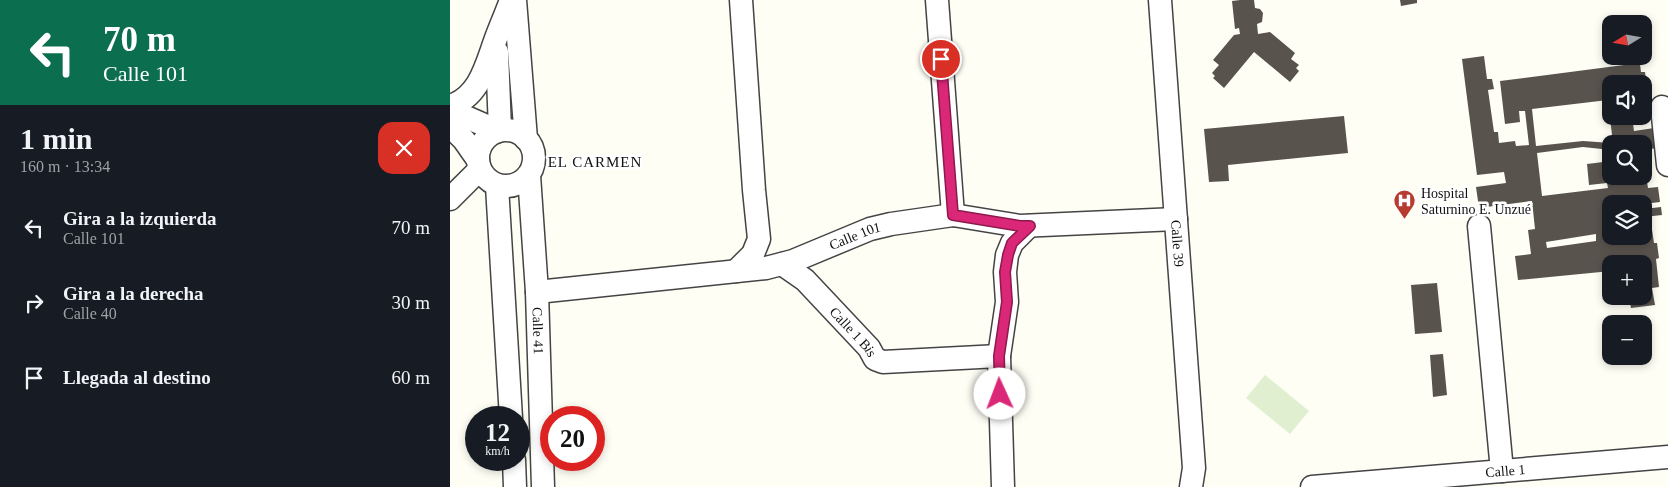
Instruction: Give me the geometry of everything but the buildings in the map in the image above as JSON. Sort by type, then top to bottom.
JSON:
[{"type":"street","points":[[450,108],[469,96],[483,75],[496,38],[513,0]]},
{"type":"street","points":[[513,0],[526,139]]},
{"type":"street","points":[[736,271],[753,254],[759,239],[754,190],[742,0]]},
{"type":"street","points":[[937,0],[953,215]]},
{"type":"street","name":"Calle 39","points":[[1160,0],[1194,468],[1191,487]]},
{"type":"street","points":[[496,38],[499,131]]},
{"type":"street","points":[[1662,107],[1668,165]]},
{"type":"street","points":[[450,108],[499,131]]},
{"type":"street","points":[[450,126],[464,140],[478,165],[488,181],[497,186],[518,184],[529,175],[534,157],[532,147],[519,133],[510,130],[499,131],[489,135],[482,142],[478,151],[478,165],[450,199]]},
{"type":"street","name":"Calle 41","points":[[529,175],[537,292],[543,487]]},
{"type":"street","points":[[497,186],[510,406]]},
{"type":"street","name":"Calle 101","points":[[537,292],[766,268],[793,262],[870,229],[953,215],[1020,226],[1176,219]]},
{"type":"street","points":[[1003,487],[999,356],[1007,302],[1005,272],[1012,243],[1030,226]]},
{"type":"street","points":[[1479,226],[1502,471]]},
{"type":"street","name":"Calle 1 Bis","points":[[782,264],[805,280],[870,348],[875,358],[883,362],[999,356]]},
{"type":"street","name":"Calle 1","points":[[1312,487],[1464,481],[1502,471],[1668,457]]},
{"type":"street","points":[[514,471],[515,487]]},
{"type":"green space","points":[[1265,375],[1309,411],[1290,434],[1246,398]]},
{"type":"place","name":"Hospital Saturnino E. Unzué","points":[[1405,220]]},
{"type":"district","name":"EL CARMEN","points":[[595,162]]},
{"type":"route","points":[[941,59],[953,215],[1030,226],[1012,243],[1008,255],[1005,272],[1007,302],[999,356],[1000,394]]}]
